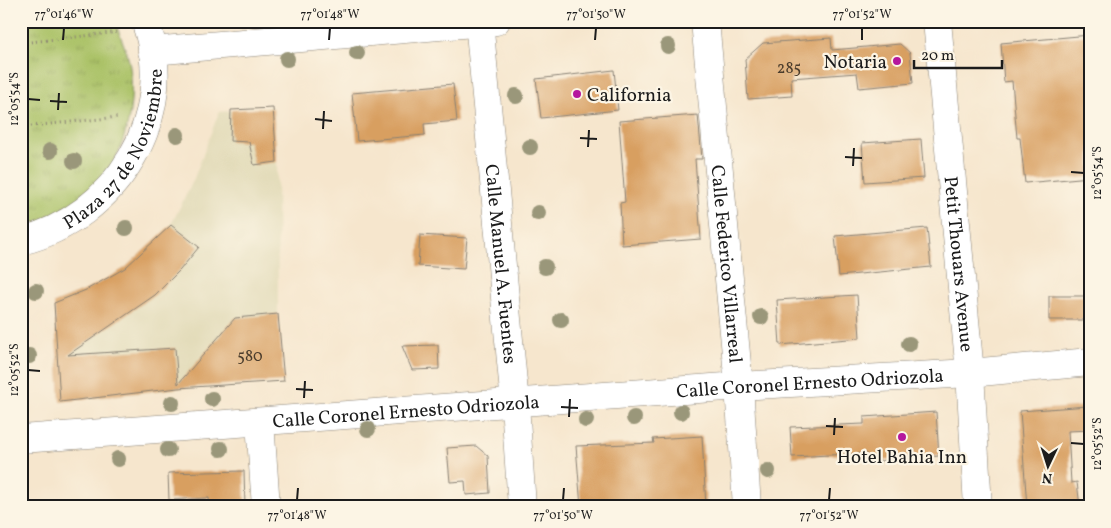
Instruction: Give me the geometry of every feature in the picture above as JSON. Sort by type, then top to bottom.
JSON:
[{"type":"street","name":"Calle Federico Villarreal","points":[[705,21],[738,386],[746,507]]},
{"type":"street","name":"Petit Thouars Avenue","points":[[937,21],[970,373],[978,507]]},
{"type":"street","points":[[148,34],[485,22]]},
{"type":"street","name":"Calle Manuel A. Fuentes","points":[[485,22],[522,507]]},
{"type":"street","name":"Plaza 27 de Noviembre","points":[[21,241],[57,229],[93,206],[123,174],[143,135],[149,114],[154,80],[148,34]]},
{"type":"street","name":"Calle Coronel Ernesto Odriozola","points":[[21,439],[515,404],[738,386],[970,373],[1090,362]]},
{"type":"street","points":[[260,422],[266,507]]},
{"type":"path","points":[[21,42],[148,34]]},
{"type":"path","points":[[21,126],[149,114]]},
{"type":"shaded area","points":[[273,107],[277,162],[278,314],[284,381],[185,388],[60,402],[54,303],[86,290],[125,268],[171,225],[193,181],[219,112]]},
{"type":"green space","points":[[21,21],[115,21],[129,61],[131,102],[128,122],[114,161],[104,179],[91,195],[70,213],[21,237]]},
{"type":"building","points":[[1090,35],[1090,177],[1025,183],[1020,138],[1017,138],[1012,81],[1004,82],[1001,43]]},
{"type":"building","points":[[831,38],[832,50],[900,44],[910,53],[913,83],[859,88],[857,73],[791,78],[792,96],[748,99],[745,59],[763,43]]},
{"type":"building","name":"California","points":[[614,70],[618,110],[541,118],[536,79]]},
{"type":"building","points":[[453,84],[457,121],[424,124],[425,135],[357,141],[352,93]]},
{"type":"building","points":[[273,108],[277,162],[254,165],[249,142],[230,141],[231,110]]},
{"type":"building","points":[[698,115],[702,159],[695,159],[701,239],[622,245],[620,203],[625,202],[619,121]]},
{"type":"building","points":[[921,139],[924,178],[865,182],[862,143]]},
{"type":"building","points":[[171,225],[199,247],[180,270],[155,295],[68,355],[175,348],[178,384],[235,318],[278,314],[284,381],[178,388],[60,402],[54,303],[86,290],[125,268]]},
{"type":"building","points":[[927,228],[931,267],[839,276],[835,236]]},
{"type":"building","points":[[420,235],[467,238],[464,269],[418,266]]},
{"type":"building","points":[[857,295],[860,338],[780,345],[777,300]]},
{"type":"building","points":[[1049,296],[1090,296],[1090,320],[1049,320]]},
{"type":"building","points":[[438,345],[439,369],[412,370],[402,346]]},
{"type":"building","points":[[1088,406],[1090,430],[1068,431],[1071,483],[1077,482],[1080,507],[1027,507],[1020,411]]},
{"type":"building","points":[[936,412],[939,456],[867,462],[866,453],[792,457],[790,427],[864,424],[864,417]]},
{"type":"building","points":[[702,436],[706,507],[581,507],[576,446],[654,443],[653,439]]},
{"type":"building","points":[[476,446],[488,456],[490,493],[466,495],[465,481],[450,482],[447,448]]},
{"type":"building","points":[[244,471],[245,507],[210,507],[209,498],[169,500],[168,473]]},
{"type":"place","name":"Notaria","points":[[897,61]]},
{"type":"place","name":"California","points":[[577,94]]},
{"type":"place","name":"Hotel Bahia Inn","points":[[902,437]]}]
